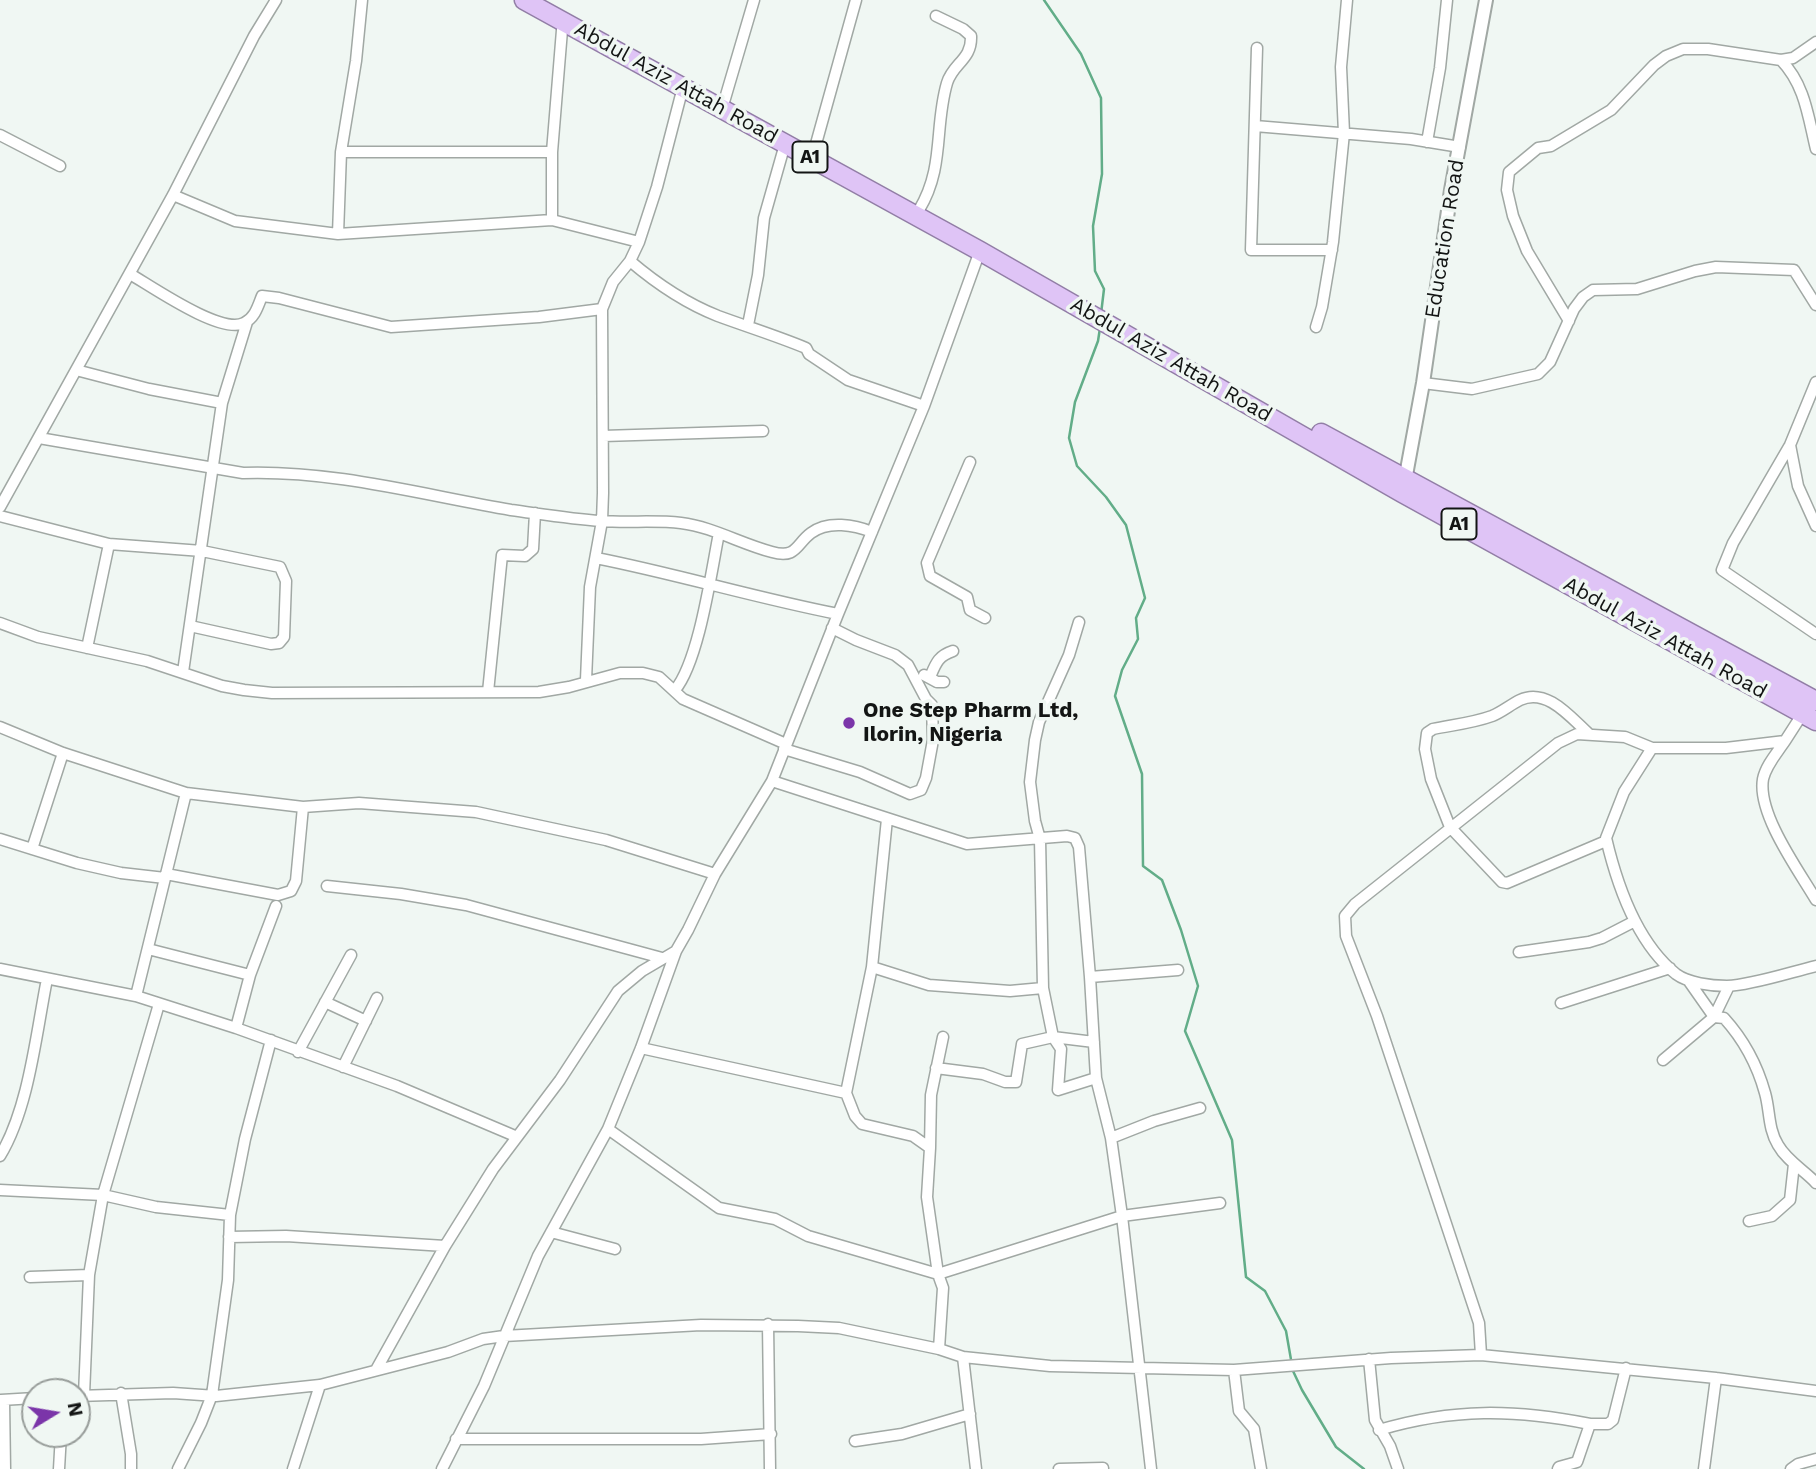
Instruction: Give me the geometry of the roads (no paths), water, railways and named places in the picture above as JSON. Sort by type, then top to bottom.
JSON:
[{"type":"highway","name":"Abdul Aziz Attah Road","points":[[524,0],[564,17],[724,102],[919,209],[981,248]]},
{"type":"highway","name":"Abdul Aziz Attah Road","points":[[540,0],[683,87],[785,144],[981,248],[1404,486],[1812,705]]},
{"type":"street","points":[[0,506],[130,274],[254,36],[276,0]]},
{"type":"street","points":[[338,234],[341,152],[356,61],[362,0]]},
{"type":"street","points":[[724,102],[754,0]]},
{"type":"street","points":[[814,151],[856,0]]},
{"type":"street","points":[[1316,327],[1332,250],[1343,133],[1341,67],[1347,0]]},
{"type":"street","points":[[1427,142],[1440,68],[1447,0]]},
{"type":"street","name":"Education Road","points":[[1404,486],[1423,383],[1451,190],[1486,0]]},
{"type":"street","points":[[919,209],[929,194],[934,178],[948,78],[965,59],[971,44],[971,36],[963,29],[936,16]]},
{"type":"street","points":[[552,220],[552,152],[564,17]]},
{"type":"street","points":[[1569,321],[1527,251],[1513,216],[1507,190],[1509,172],[1538,148],[1550,146],[1611,110],[1666,55],[1683,49],[1708,49],[1781,60],[1793,58],[1816,42]]},
{"type":"street","points":[[1257,48],[1251,250],[1332,250]]},
{"type":"street","points":[[1781,60],[1801,88],[1816,149]]},
{"type":"street","points":[[586,680],[590,587],[602,521],[602,309],[612,282],[630,261],[639,242],[657,187],[683,87]]},
{"type":"street","points":[[1255,126],[1460,147]]},
{"type":"street","points":[[0,135],[60,166]]},
{"type":"street","points":[[748,325],[758,275],[764,218],[785,144]]},
{"type":"street","points":[[341,152],[552,152]]},
{"type":"street","points":[[173,195],[235,222],[338,234],[552,220],[639,242]]},
{"type":"street","points":[[442,1469],[484,1386],[551,1232],[608,1129],[676,951],[715,874],[772,782],[924,406],[981,248]]},
{"type":"street","points":[[630,261],[656,284],[678,297],[718,316],[806,348],[809,354],[848,380],[924,406]]},
{"type":"street","points":[[1423,383],[1472,388],[1538,374],[1550,362],[1583,296],[1593,290],[1637,289],[1716,267],[1794,270],[1816,305]]},
{"type":"street","points":[[130,274],[200,316],[239,325],[247,322]]},
{"type":"street","points":[[183,673],[222,403],[247,322],[256,312],[262,296],[391,327],[539,317],[602,309]]},
{"type":"street","points":[[76,370],[149,389],[222,403]]},
{"type":"street","points":[[1816,382],[1790,445],[1733,544],[1722,570],[1816,634]]},
{"type":"street","points":[[603,436],[763,432]]},
{"type":"street","points":[[39,438],[243,473],[275,472],[328,477],[535,513],[602,521],[679,523],[785,554],[796,551],[808,535],[822,528],[858,526],[872,532]]},
{"type":"street","points":[[1790,445],[1798,485],[1816,526]]},
{"type":"street","points":[[970,461],[928,563],[928,570],[930,576],[967,597],[970,610],[985,618]]},
{"type":"street","points":[[488,692],[499,565],[502,555],[525,556],[533,549],[535,513]]},
{"type":"street","points":[[0,516],[109,544],[202,551],[280,567],[286,580],[284,637],[279,643],[271,644],[190,626]]},
{"type":"street","points":[[674,690],[681,682],[692,656],[719,533]]},
{"type":"street","points":[[87,648],[109,544]]},
{"type":"street","points":[[596,558],[838,614]]},
{"type":"street","points":[[1079,622],[1069,655],[1039,722],[1030,791],[1040,839],[1043,988],[1054,1037],[1062,1049],[1058,1090],[1096,1078]]},
{"type":"street","points":[[0,623],[38,637],[147,661],[222,686],[272,692],[539,692],[620,673],[643,673],[659,677],[683,699],[785,747],[860,772],[910,794],[921,790],[933,740],[932,705],[913,673],[895,655],[832,628]]},
{"type":"street","points":[[930,677],[942,654],[953,651]]},
{"type":"street","points":[[913,673],[944,682]]},
{"type":"street","points":[[1589,734],[1555,704],[1533,697],[1522,699],[1495,715],[1433,729],[1427,733],[1425,749],[1431,779],[1450,827],[1498,879],[1507,883],[1606,841]]},
{"type":"street","points":[[1812,705],[1785,741],[1763,782],[1766,806],[1777,832],[1816,900]]},
{"type":"street","points":[[0,727],[63,753],[186,793],[303,807],[359,803],[476,812],[606,841],[715,874]]},
{"type":"street","points":[[1481,1355],[1479,1323],[1377,1016],[1346,936],[1345,916],[1355,904],[1409,863],[1450,827],[1558,743],[1577,734],[1625,737],[1652,748],[1726,748],[1785,741]]},
{"type":"street","points":[[1652,748],[1624,792],[1606,833],[1606,841],[1634,921],[1655,954],[1677,975],[1729,986],[1816,967]]},
{"type":"street","points":[[32,849],[63,753]]},
{"type":"street","points":[[772,782],[967,844],[1075,838],[1079,847],[1096,1078],[1111,1138],[1122,1216],[1151,1469]]},
{"type":"street","points":[[136,996],[186,793]]},
{"type":"street","points":[[0,839],[121,873],[165,876],[278,895],[291,891],[296,881],[303,807]]},
{"type":"street","points":[[887,819],[872,967],[846,1093],[855,1116],[862,1124],[913,1136],[930,1148]]},
{"type":"street","points":[[327,886],[466,905],[662,958]]},
{"type":"street","points":[[236,1028],[250,975],[276,906]]},
{"type":"street","points":[[1519,952],[1589,942],[1634,921]]},
{"type":"street","points":[[148,949],[250,975]]},
{"type":"street","points":[[376,1370],[444,1246],[515,1136],[560,1080],[618,991],[662,958],[676,951]]},
{"type":"street","points":[[298,1052],[351,956]]},
{"type":"street","points":[[872,967],[929,985],[1010,991],[1043,988]]},
{"type":"street","points":[[1561,1003],[1670,968]]},
{"type":"street","points":[[0,969],[136,996],[236,1028],[397,1086],[515,1136]]},
{"type":"street","points":[[1090,977],[1178,970]]},
{"type":"street","points":[[0,1156],[19,1114],[47,979]]},
{"type":"street","points":[[1688,979],[1714,1017],[1724,1018],[1750,1051],[1765,1094],[1777,1144],[1794,1164],[1816,1183]]},
{"type":"street","points":[[1663,1060],[1714,1017],[1729,986]]},
{"type":"street","points":[[343,1067],[377,998]]},
{"type":"street","points":[[325,1002],[366,1021]]},
{"type":"street","points":[[81,1378],[89,1275],[103,1195],[159,1004]]},
{"type":"street","points":[[939,1349],[943,1288],[938,1274],[928,1197],[931,1095],[943,1037]]},
{"type":"street","points":[[936,1068],[983,1074],[1005,1082],[1016,1082],[1022,1044],[1054,1037],[1094,1042]]},
{"type":"street","points":[[178,1469],[212,1395],[228,1280],[230,1215],[245,1139],[271,1040]]},
{"type":"street","points":[[641,1048],[846,1093]]},
{"type":"street","points":[[1111,1138],[1154,1121],[1200,1108]]},
{"type":"street","points":[[608,1129],[719,1208],[775,1219],[808,1236],[938,1274],[1122,1216],[1220,1203]]},
{"type":"street","points":[[1749,1221],[1772,1216],[1790,1199],[1794,1164]]},
{"type":"street","points":[[0,1190],[103,1195],[156,1207],[230,1215]]},
{"type":"street","points":[[551,1232],[615,1249]]},
{"type":"street","points":[[229,1237],[286,1236],[444,1246]]},
{"type":"street","points":[[30,1277],[89,1275]]},
{"type":"street","points":[[768,1324],[770,1469]]},
{"type":"street","points":[[91,1395],[212,1395],[320,1385],[448,1352],[482,1339],[504,1336],[768,1324],[839,1328],[939,1349],[963,1357],[1050,1366],[1234,1370],[1369,1359],[1481,1355],[1716,1377],[1816,1391]]},
{"type":"street","points":[[963,1357],[976,1469]]},
{"type":"street","points":[[1369,1359],[1375,1420],[1390,1446],[1398,1469]]},
{"type":"street","points":[[1379,1430],[1420,1418],[1467,1412],[1555,1417],[1590,1424],[1608,1424],[1613,1420],[1626,1368]]},
{"type":"street","points":[[1234,1370],[1239,1411],[1254,1429],[1261,1469]]},
{"type":"street","points":[[1704,1469],[1716,1377]]},
{"type":"street","points":[[293,1469],[320,1385]]},
{"type":"street","points":[[121,1394],[131,1469]]},
{"type":"street","points":[[5,1469],[2,1400],[21,1399]]},
{"type":"street","points":[[855,1441],[902,1434],[970,1414]]},
{"type":"street","points":[[1559,1469],[1559,1466],[1577,1462],[1590,1424]]},
{"type":"street","points":[[456,1439],[701,1439],[771,1434]]},
{"type":"street","points":[[59,1469],[60,1448]]},
{"type":"street","points":[[1791,1469],[1816,1459]]},
{"type":"street","points":[[1059,1469],[1103,1468]]},
{"type":"waterway","points":[[1044,0],[1081,54],[1101,98],[1102,174],[1093,226],[1095,271],[1104,289],[1101,314]]},
{"type":"waterway","points":[[1100,328],[1098,341],[1075,402],[1069,438],[1077,466],[1106,497],[1126,525],[1145,598],[1136,618],[1138,639],[1122,670],[1115,696],[1142,774],[1143,866],[1162,880],[1198,986],[1185,1031],[1232,1140],[1246,1277],[1265,1291],[1286,1331],[1293,1371],[1336,1447],[1364,1469]]},
{"type":"place","name":"One Step Pharm Ltd, Ilorin, Nigeria","points":[[849,723]]}]
